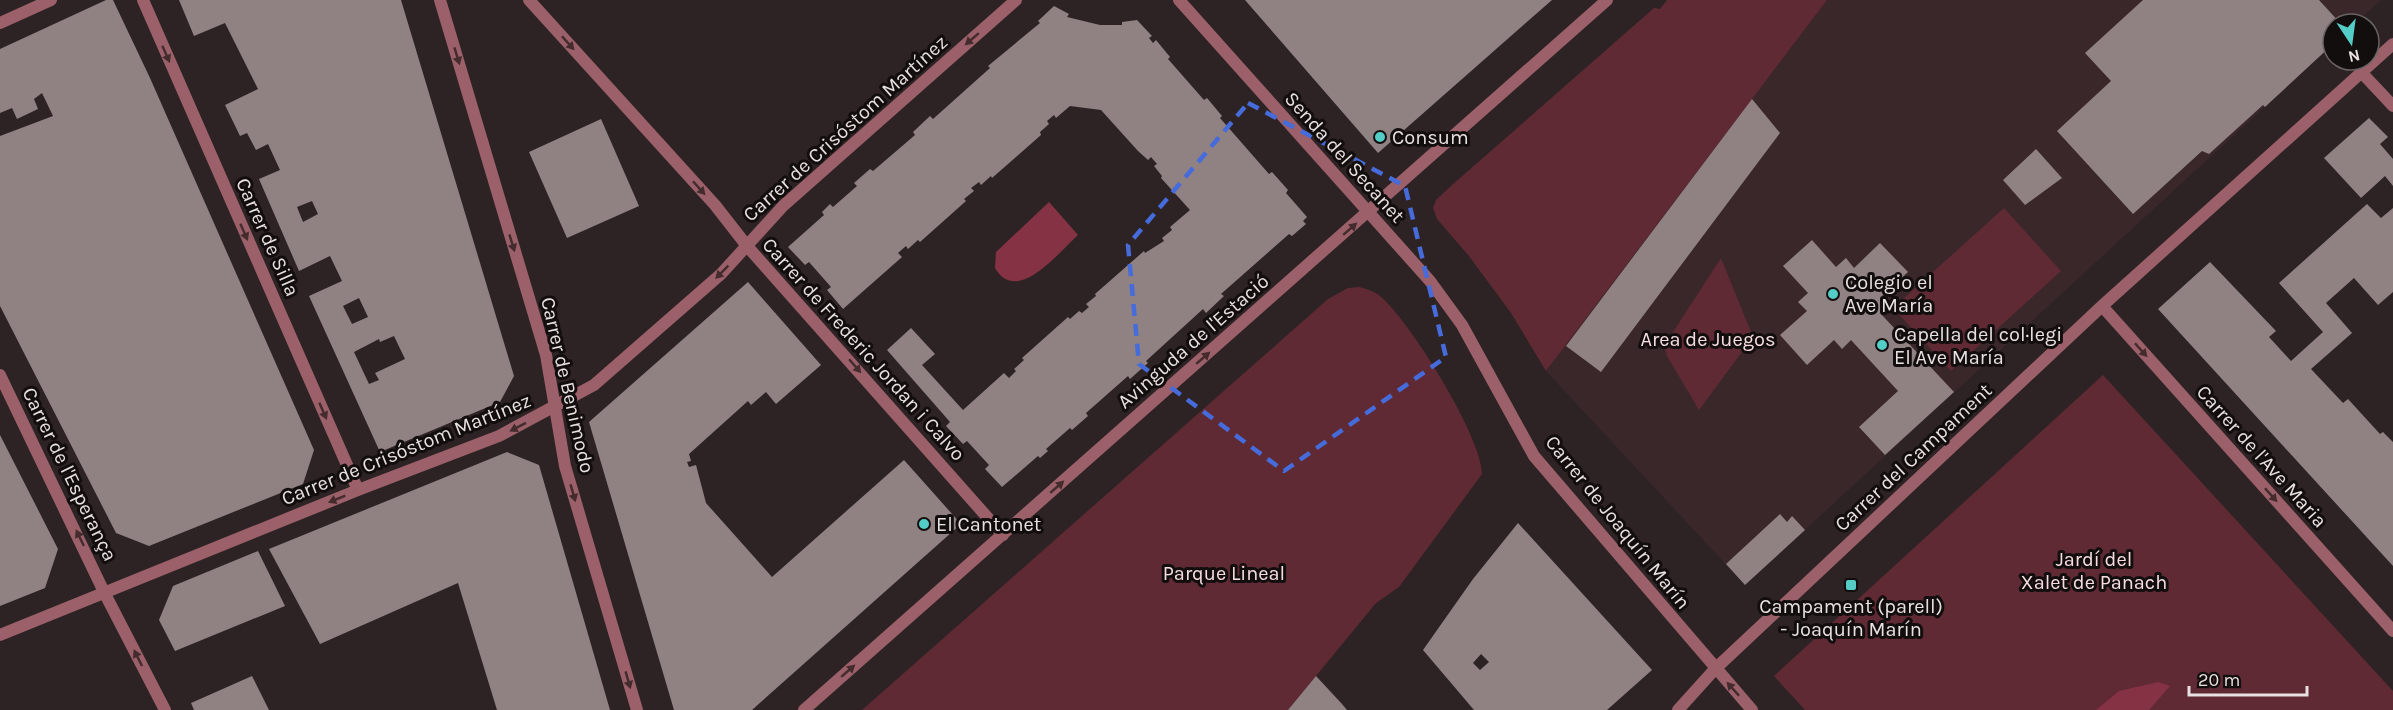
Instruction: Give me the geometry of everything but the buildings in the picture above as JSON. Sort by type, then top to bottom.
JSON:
[{"type":"street","points":[[0,23],[51,0]]},
{"type":"street","name":"Carrer de Silla","points":[[143,0],[358,490]]},
{"type":"street","name":"Carrer de Benimodo","points":[[440,0],[546,355],[565,466],[637,710]]},
{"type":"street","name":"Carrer de Frederic Jordan i Calvo","points":[[529,0],[714,205],[747,246],[1003,535]]},
{"type":"street","name":"Carrer de Crisóstom Martínez","points":[[0,635],[104,591],[499,436],[554,409],[594,385],[721,274],[783,206],[1016,0]]},
{"type":"street","name":"Senda del Secanet","points":[[1179,0],[1430,281],[1474,345]]},
{"type":"street","name":"Avinguda de l'Estació","points":[[804,710],[1607,0]]},
{"type":"street","name":"Carrer del Campament","points":[[1678,710],[1714,669],[2102,306],[2393,44]]},
{"type":"street","points":[[2362,73],[2393,106]]},
{"type":"street","name":"Carrer de l'Ave Maria","points":[[2102,306],[2393,631]]},
{"type":"street","name":"Carrer de Joaquín Marín","points":[[1474,345],[1534,456],[1714,669],[1752,710]]},
{"type":"street","name":"Carrer de l'Esperança","points":[[0,375],[104,591],[165,710]]},
{"type":"highlighted area","points":[[1248,103],[1405,186],[1446,357],[1284,471],[1139,364],[1128,245]]},
{"type":"shaded area","name":"Colegio el Ave María","points":[[1827,0],[2381,0],[2368,12],[2321,12],[2321,55],[1745,585],[1546,371]]},
{"type":"shaded area","points":[[1049,202],[1078,235],[1049,263],[1026,279],[1015,281],[1004,278],[995,268],[996,252]]},
{"type":"shaded area","points":[[2158,682],[2170,686],[2149,710],[2096,710],[2119,691]]},
{"type":"green space","points":[[1667,0],[1827,0],[1546,371],[1511,313],[1469,256],[1437,219],[1433,208],[1436,200],[1452,185],[1654,8],[1660,9]]},
{"type":"green space","points":[[2004,208],[2061,271],[1951,371],[1893,308]]},
{"type":"green space","name":"Area de Juegos","points":[[1721,258],[1753,337],[1699,410],[1667,356],[1664,346]]},
{"type":"green space","name":"Parque Lineal","points":[[1359,287],[1380,296],[1409,329],[1458,408],[1479,457],[1482,474],[1399,587],[1376,603],[1288,710],[862,710],[1328,299],[1348,288]]},
{"type":"green space","name":"Jardí del Xalet de Panach","points":[[2103,375],[2393,691],[2393,710],[1805,710],[1774,676]]},
{"type":"place","name":"Consum","points":[[1380,137]]},
{"type":"place","name":"Colegio el Ave María","points":[[1833,294]]},
{"type":"place","name":"Capella del col·legi El Ave María","points":[[1882,345]]},
{"type":"place","name":"El Cantonet","points":[[924,524]]},
{"type":"place","name":"Campament (parell) - Joaquín Marín","points":[[1851,585]]}]
